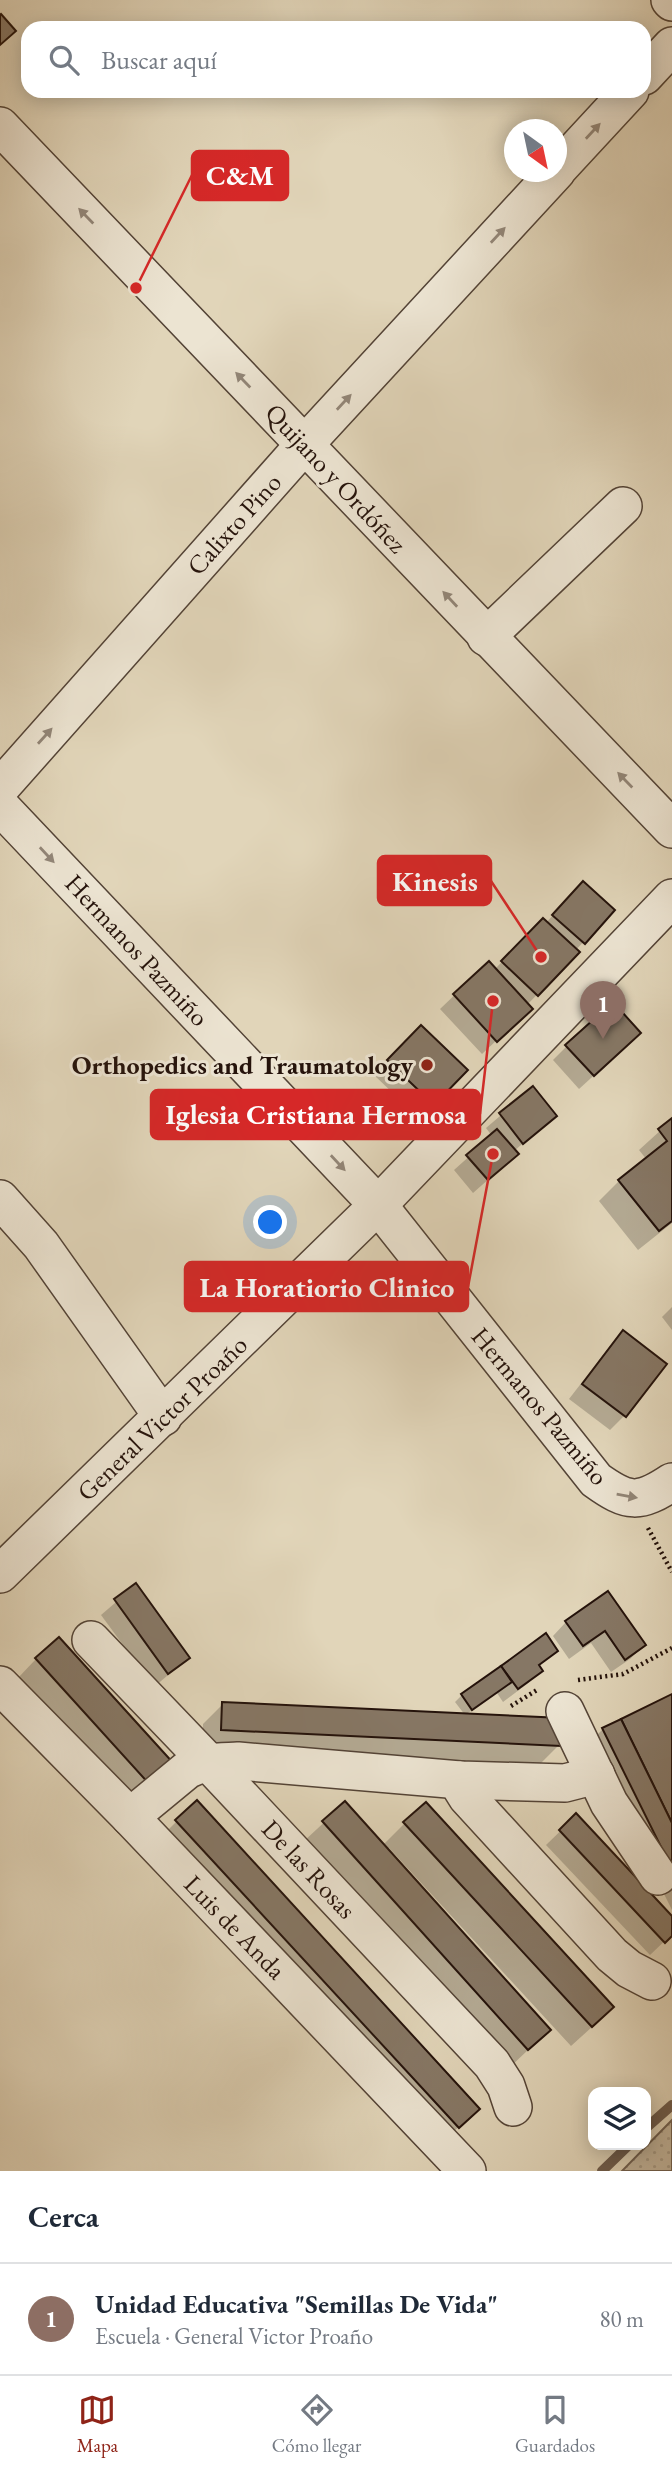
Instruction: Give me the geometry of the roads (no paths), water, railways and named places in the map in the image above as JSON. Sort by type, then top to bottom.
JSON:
[{"type":"street","points":[[651,68],[672,46]]},
{"type":"street","name":"Calixto Pino","points":[[567,159],[624,98]]},
{"type":"street","name":"Quijano y Ordóñez","points":[[0,126],[672,830]]},
{"type":"street","name":"Calixto Pino","points":[[0,788],[305,444],[546,182]]},
{"type":"street","points":[[486,637],[623,506]]},
{"type":"street","name":"Hermanos Pazmiño","points":[[0,806],[378,1206],[596,1480],[617,1495],[633,1500],[650,1496],[672,1482]]},
{"type":"street","name":"General Victor Proaño","points":[[0,1574],[378,1206],[672,898]]},
{"type":"street","points":[[0,1199],[41,1245],[163,1417]]},
{"type":"street","name":"De las Rosas","points":[[91,1640],[492,2064],[506,2086],[513,2107]]},
{"type":"street","name":"Luis de Anda","points":[[0,1685],[130,1817],[467,2171]]},
{"type":"street","points":[[559,1693],[617,1818],[658,1876]]},
{"type":"street","points":[[130,1817],[197,1764],[238,1761],[460,1780],[565,1783],[596,1775]]},
{"type":"street","points":[[460,1780],[467,1797],[612,1955],[629,1969],[652,1981]]},
{"type":"waterway","points":[[651,2124],[672,2105]]},
{"type":"waterway","points":[[602,2171],[624,2150]]},
{"type":"place","name":"C&M","points":[[136,288]]},
{"type":"place","name":"Kinesis","points":[[541,957]]},
{"type":"place","name":"Iglesia Cristiana Hermosa","points":[[493,1001]]},
{"type":"place","name":"Unidad Educativa \"Semillas De Vida\"","points":[[603,1039]]},
{"type":"place","name":"Orthopedics and Traumatology","points":[[427,1065]]},
{"type":"place","name":"La Horatiorio Clinico","points":[[493,1154]]}]
